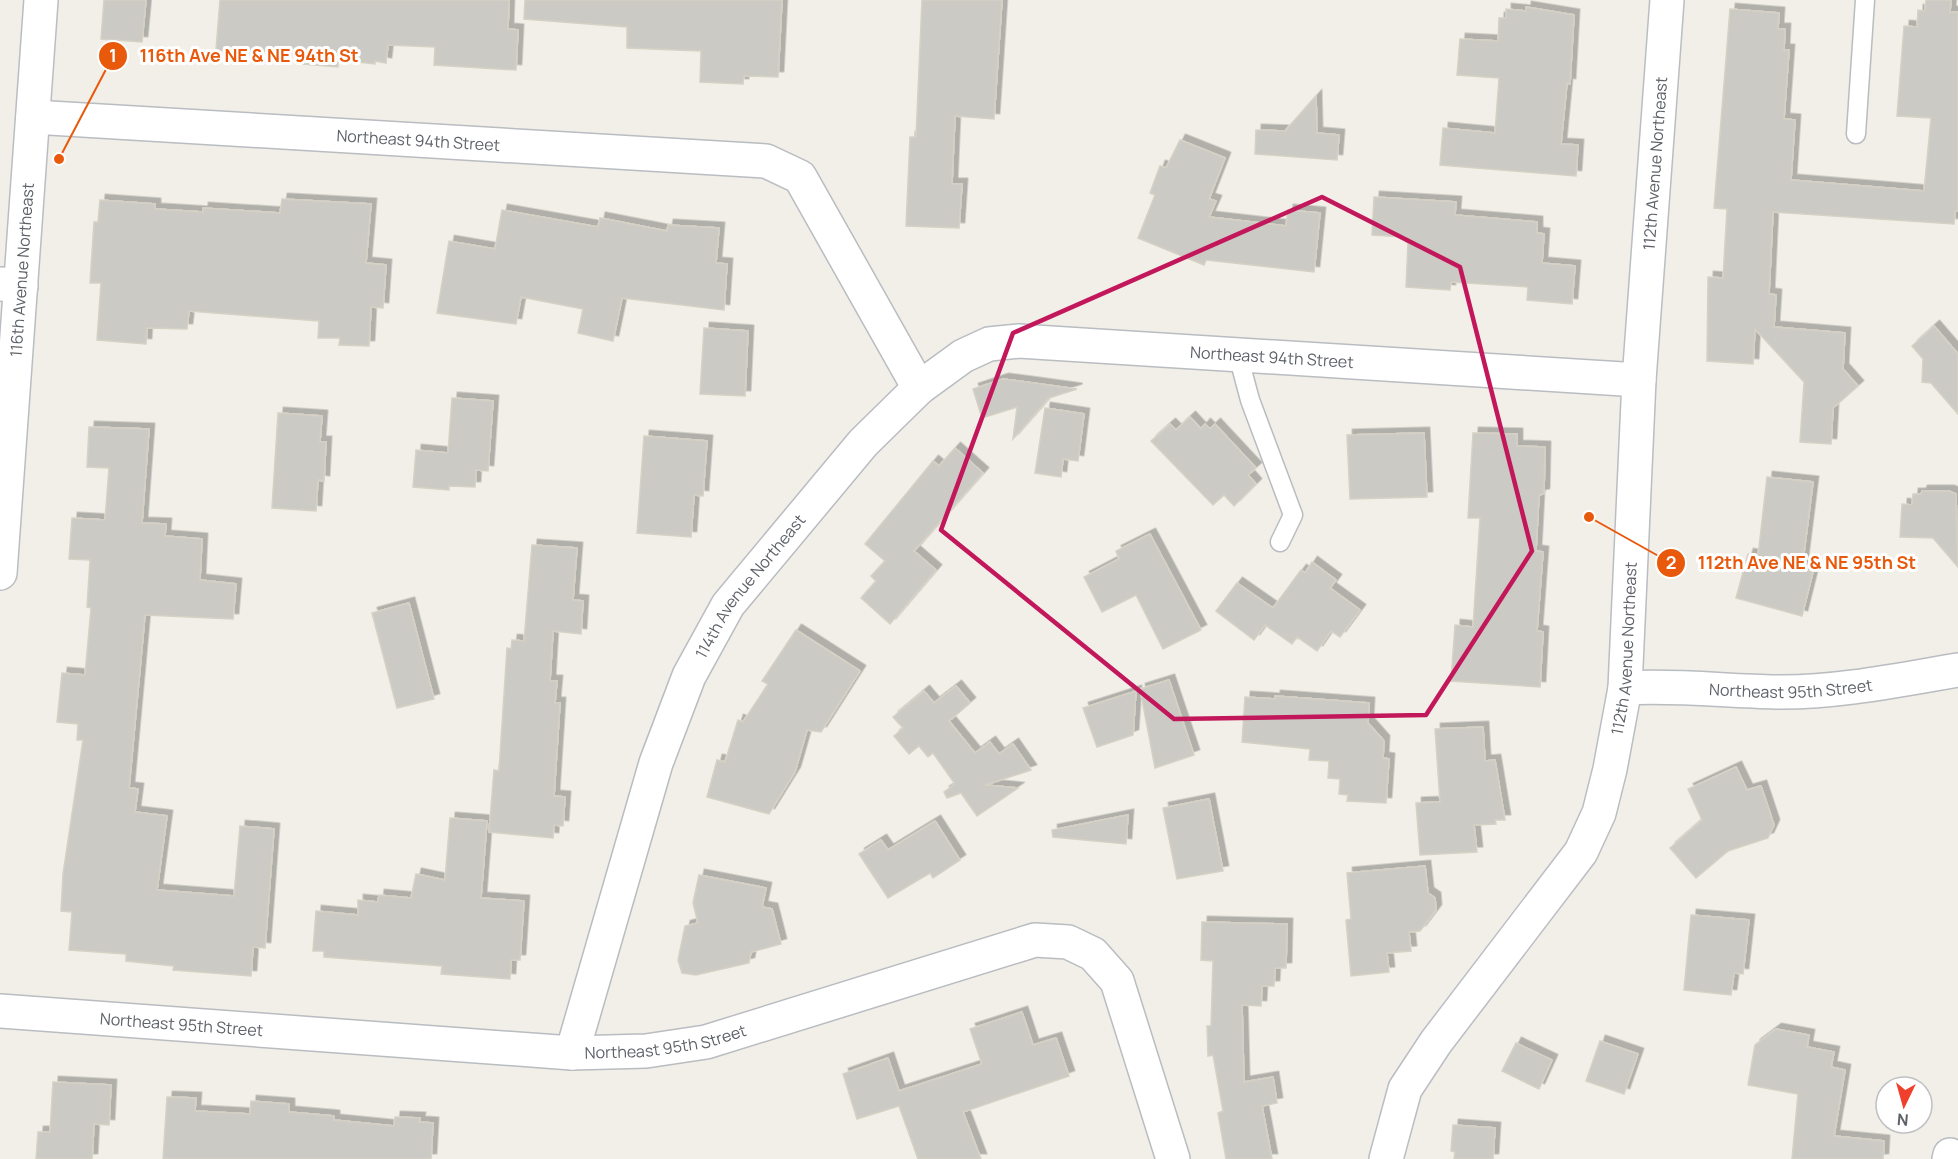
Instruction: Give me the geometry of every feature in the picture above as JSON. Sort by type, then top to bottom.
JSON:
[{"type":"street","name":"116th Avenue Northeast","points":[[0,573],[11,285],[33,117],[41,0]]},
{"type":"street","name":"112th Avenue Northeast","points":[[1386,1159],[1405,1089],[1436,1042],[1581,852],[1599,813],[1625,688],[1639,380],[1667,0]]},
{"type":"street","name":"Northeast 94th Street","points":[[33,117],[766,161],[800,177],[919,388],[963,356],[989,344],[1019,341],[1639,380]]},
{"type":"street","name":"114th Avenue Northeast","points":[[572,1053],[656,763],[688,676],[728,605],[863,444],[919,388]]},
{"type":"street","name":"Northeast 95th Street","points":[[1625,688],[1656,686],[1778,692],[1872,684],[1958,670]]},
{"type":"street","name":"Northeast 95th Street","points":[[0,1011],[572,1053],[646,1051],[706,1042],[1035,940],[1068,942],[1093,954],[1117,981],[1173,1159]]},
{"type":"lane","points":[[1856,134],[1865,0]]},
{"type":"lane","points":[[1238,355],[1250,400],[1293,515],[1280,542]]},
{"type":"highlighted area","points":[[1322,197],[1460,267],[1532,551],[1426,715],[1174,719],[941,530],[1013,333]]},
{"type":"building","points":[[104,0],[146,0],[142,42],[101,39]]},
{"type":"building","points":[[220,0],[509,0],[508,29],[518,30],[516,70],[434,65],[435,47],[388,45],[386,63],[338,60],[338,67],[303,64],[304,56],[255,50],[254,53],[216,50]]},
{"type":"building","points":[[525,0],[782,0],[778,77],[744,76],[743,84],[700,82],[701,51],[627,48],[627,27],[524,19]]},
{"type":"building","points":[[922,0],[1002,0],[994,119],[955,116],[952,184],[962,184],[959,228],[906,226],[910,137],[916,137]]},
{"type":"building","points":[[1926,0],[1951,0],[1950,12],[1958,12],[1958,211],[1955,211],[1954,224],[1773,212],[1769,294],[1776,295],[1774,327],[1845,333],[1843,369],[1858,386],[1833,408],[1831,444],[1800,442],[1804,382],[1755,329],[1753,364],[1707,361],[1708,277],[1723,278],[1727,209],[1714,208],[1730,9],[1779,13],[1778,29],[1785,29],[1784,50],[1789,50],[1784,119],[1795,120],[1791,180],[1924,191],[1931,118],[1897,116],[1904,26],[1917,27],[1918,10],[1925,11]]},
{"type":"building","points":[[1526,7],[1574,15],[1570,84],[1567,83],[1561,144],[1578,145],[1576,176],[1440,165],[1443,128],[1495,133],[1499,78],[1457,75],[1460,39],[1498,41],[1499,18],[1506,18],[1506,9],[1526,11]]},
{"type":"building","points":[[1316,96],[1317,133],[1339,135],[1337,160],[1255,154],[1256,130],[1285,131]]},
{"type":"building","points":[[1180,140],[1225,158],[1209,199],[1216,201],[1209,217],[1286,226],[1288,210],[1320,213],[1314,272],[1206,260],[1204,265],[1138,238],[1155,195],[1150,193],[1160,166],[1166,168]]},
{"type":"building","points":[[1374,197],[1456,202],[1455,215],[1537,222],[1537,233],[1544,234],[1542,263],[1575,266],[1572,304],[1527,300],[1528,287],[1451,282],[1450,290],[1406,287],[1408,242],[1406,242],[1406,237],[1372,235]]},
{"type":"building","points":[[282,199],[371,204],[366,263],[386,265],[383,308],[371,307],[369,346],[339,345],[340,338],[318,338],[319,321],[189,311],[187,329],[147,328],[146,344],[97,340],[101,283],[90,283],[94,222],[98,222],[100,200],[155,204],[155,209],[203,212],[203,208],[280,213]]},
{"type":"building","points":[[502,210],[598,227],[600,218],[667,231],[668,225],[719,228],[716,263],[727,264],[724,310],[622,298],[613,341],[578,333],[583,309],[521,297],[516,324],[437,313],[449,241],[495,249]]},
{"type":"building","points":[[1934,326],[1958,354],[1958,414],[1931,383],[1922,382],[1923,359],[1912,346]]},
{"type":"building","points":[[704,328],[748,331],[745,396],[700,394]]},
{"type":"building","points":[[1003,379],[1077,389],[1049,398],[1013,439],[1017,407],[982,418],[973,389]]},
{"type":"building","points":[[452,398],[493,401],[488,471],[476,470],[475,487],[449,486],[449,490],[413,487],[416,450],[448,453]]},
{"type":"building","points":[[1045,408],[1084,414],[1078,461],[1063,459],[1061,477],[1035,473]]},
{"type":"building","points":[[278,413],[322,416],[320,442],[326,442],[324,481],[318,480],[316,511],[272,508]]},
{"type":"building","points":[[1190,417],[1201,429],[1205,424],[1210,429],[1215,424],[1256,468],[1248,475],[1256,484],[1234,506],[1224,495],[1213,505],[1151,441],[1170,424],[1176,430]]},
{"type":"building","points":[[89,427],[149,429],[142,523],[166,524],[165,536],[202,539],[200,580],[236,584],[233,619],[145,615],[129,788],[138,789],[135,812],[167,816],[157,890],[234,896],[240,826],[274,829],[265,948],[253,947],[251,976],[173,970],[174,966],[126,961],[126,954],[69,950],[72,912],[61,911],[63,874],[83,740],[77,740],[78,724],[57,722],[62,673],[85,675],[91,608],[87,607],[90,560],[69,559],[72,518],[105,520],[109,468],[87,467]]},
{"type":"building","points":[[1424,433],[1427,497],[1350,499],[1347,435]]},
{"type":"building","points":[[1473,433],[1517,434],[1517,446],[1545,447],[1544,494],[1539,495],[1536,551],[1543,552],[1537,631],[1543,632],[1540,687],[1451,681],[1455,625],[1473,627],[1480,518],[1468,518]]},
{"type":"building","points":[[644,436],[707,441],[703,496],[694,495],[691,537],[637,533]]},
{"type":"building","points":[[955,448],[983,473],[914,551],[936,570],[890,624],[861,598],[876,581],[871,576],[885,561],[865,544],[933,461],[939,466]]},
{"type":"building","points":[[1767,477],[1813,482],[1802,569],[1813,572],[1802,616],[1736,598],[1748,554],[1758,556]]},
{"type":"building","points":[[1922,491],[1949,491],[1956,494],[1958,567],[1933,538],[1900,537],[1902,504],[1912,505],[1913,494],[1921,494]]},
{"type":"building","points":[[1150,534],[1201,630],[1163,649],[1136,595],[1102,612],[1084,577],[1119,559],[1116,551]]},
{"type":"building","points":[[532,545],[577,548],[573,600],[583,601],[581,634],[553,631],[550,681],[557,681],[555,703],[560,703],[554,796],[565,797],[563,826],[554,825],[553,838],[489,832],[494,770],[499,771],[507,648],[511,649],[512,640],[524,641]]},
{"type":"building","points":[[1312,562],[1336,580],[1330,588],[1360,610],[1340,637],[1331,631],[1317,651],[1297,637],[1292,644],[1265,625],[1254,640],[1216,611],[1237,583],[1273,608],[1301,570],[1305,573]]},
{"type":"building","points":[[409,603],[434,699],[397,708],[372,613]]},
{"type":"building","points":[[796,630],[860,671],[821,732],[807,730],[795,772],[769,814],[707,797],[717,760],[725,762],[738,720],[743,722],[768,684],[762,681]]},
{"type":"building","points":[[1169,680],[1194,755],[1155,768],[1140,689]]},
{"type":"building","points":[[956,686],[970,703],[949,721],[975,753],[990,742],[999,754],[1013,744],[1031,770],[985,785],[1018,788],[977,816],[961,793],[947,798],[944,792],[955,784],[933,753],[928,757],[919,746],[909,754],[894,736],[903,728],[893,717],[924,691],[934,703]]},
{"type":"building","points":[[1136,691],[1133,735],[1097,747],[1083,708]]},
{"type":"building","points":[[1275,696],[1369,703],[1368,723],[1384,741],[1383,758],[1389,759],[1386,803],[1347,801],[1348,795],[1339,794],[1340,779],[1328,778],[1329,761],[1309,760],[1310,749],[1242,742],[1245,697],[1275,699]]},
{"type":"building","points":[[1483,727],[1485,761],[1495,760],[1505,820],[1495,820],[1496,824],[1474,825],[1477,852],[1420,855],[1416,803],[1440,802],[1435,729]]},
{"type":"building","points":[[1736,767],[1747,790],[1761,786],[1774,825],[1768,838],[1728,851],[1696,878],[1670,848],[1702,820],[1688,789]]},
{"type":"building","points":[[1209,799],[1223,871],[1177,879],[1163,808]]},
{"type":"building","points":[[1128,815],[1126,844],[1053,837],[1052,830]]},
{"type":"building","points":[[450,818],[487,821],[481,898],[524,901],[520,960],[511,960],[510,979],[441,974],[442,966],[324,957],[324,951],[313,951],[316,911],[358,915],[358,900],[378,902],[379,895],[411,898],[416,874],[445,880]]},
{"type":"building","points":[[935,821],[960,860],[933,878],[930,873],[888,898],[859,854],[881,840],[888,850]]},
{"type":"building","points":[[1425,866],[1428,893],[1435,898],[1436,910],[1420,931],[1409,932],[1411,951],[1387,953],[1389,972],[1351,976],[1346,920],[1351,919],[1347,873]]},
{"type":"building","points":[[699,875],[766,888],[762,907],[772,909],[781,944],[751,952],[749,963],[696,975],[682,973],[678,960],[685,926],[698,923],[693,903]]},
{"type":"building","points":[[1691,915],[1749,920],[1743,974],[1734,973],[1731,995],[1684,990]]},
{"type":"building","points":[[1202,922],[1287,924],[1286,968],[1275,968],[1274,986],[1262,986],[1261,1006],[1242,1005],[1244,1082],[1273,1077],[1277,1103],[1262,1106],[1272,1159],[1226,1159],[1218,1113],[1223,1111],[1213,1055],[1208,1056],[1207,1026],[1211,1026],[1213,961],[1201,960]]},
{"type":"building","points":[[1022,1012],[1033,1045],[1056,1038],[1069,1076],[963,1112],[981,1159],[918,1159],[899,1106],[857,1119],[843,1074],[888,1058],[899,1091],[982,1064],[970,1029]]},
{"type":"building","points":[[1776,1029],[1809,1035],[1807,1047],[1834,1052],[1831,1067],[1845,1070],[1834,1136],[1884,1141],[1883,1159],[1792,1159],[1798,1094],[1748,1085],[1755,1045]]},
{"type":"building","points":[[1600,1041],[1638,1054],[1624,1094],[1586,1081]]},
{"type":"building","points":[[1516,1043],[1552,1060],[1539,1089],[1502,1071]]},
{"type":"building","points":[[53,1082],[111,1085],[109,1125],[94,1124],[92,1159],[36,1159],[38,1132],[50,1132]]},
{"type":"building","points":[[167,1097],[196,1098],[195,1111],[250,1114],[251,1101],[289,1104],[289,1112],[334,1116],[334,1120],[394,1126],[395,1117],[420,1118],[419,1122],[433,1123],[431,1159],[163,1159]]},
{"type":"building","points":[[1453,1125],[1495,1128],[1493,1159],[1454,1159],[1455,1152],[1451,1151]]},
{"type":"place","name":"116th Ave NE & NE 94th St","points":[[59,159]]},
{"type":"place","name":"112th Ave NE & NE 95th St","points":[[1589,517]]}]
